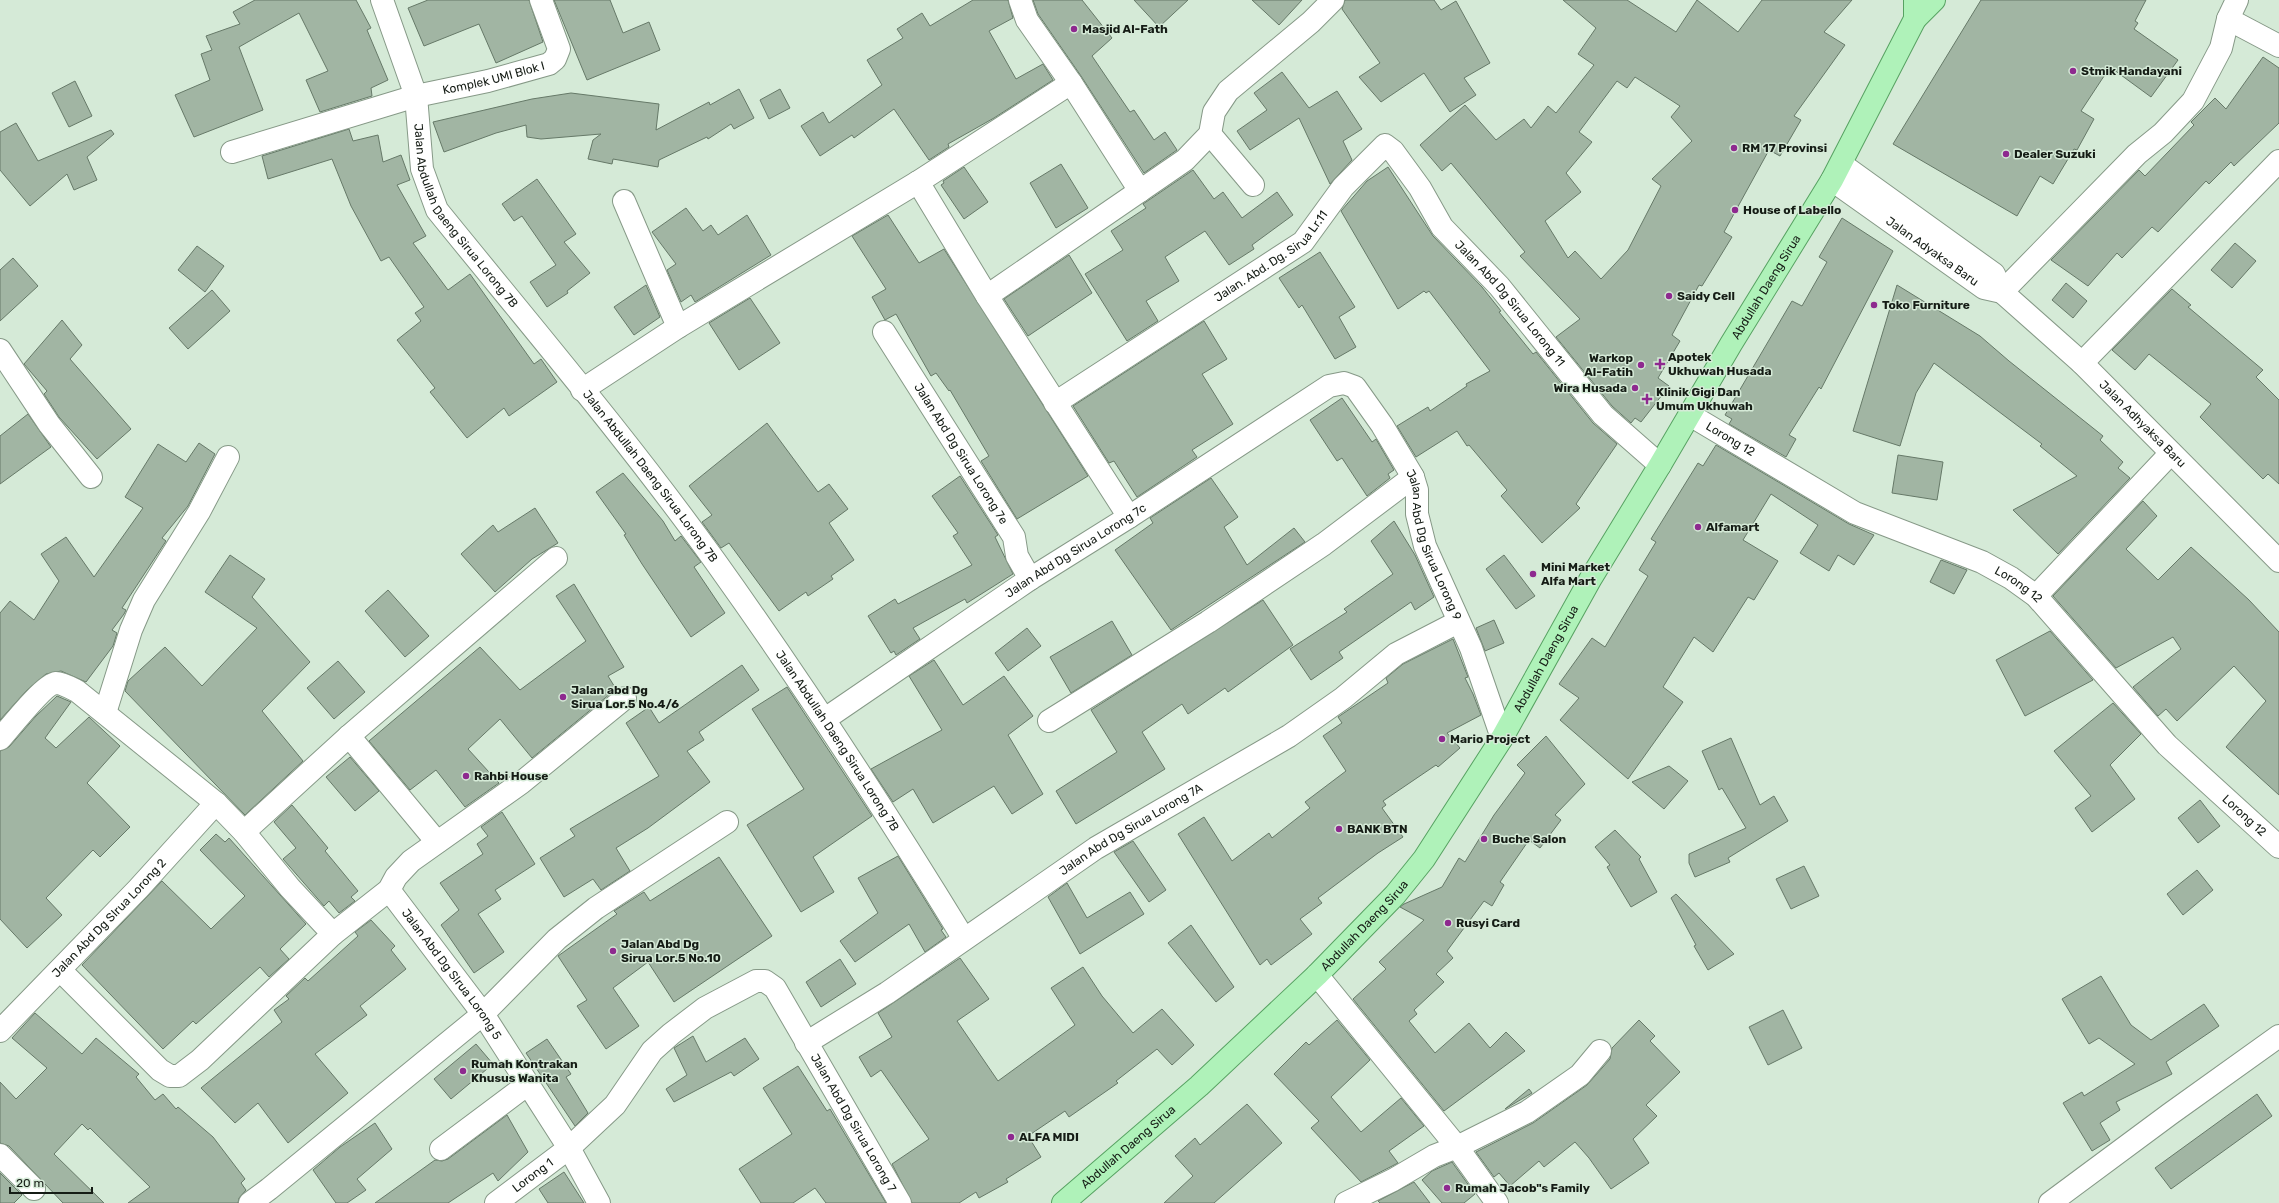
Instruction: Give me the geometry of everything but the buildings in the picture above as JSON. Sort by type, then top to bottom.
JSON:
[{"type":"main road","name":"Abdullah Daeng Sirua","points":[[1063,1203],[1199,1086],[1317,976],[1385,905],[1424,859],[1502,738],[1591,578],[1690,415],[1731,344],[1837,172],[1915,9],[1934,0]]},
{"type":"street","name":"Jalan Abdullah Daeng Sirua Lorong 7B","points":[[382,0],[416,96],[422,169],[437,210],[582,390],[715,561],[825,719],[894,824],[964,939]]},
{"type":"street","name":"Komplek UMI Blok I","points":[[232,152],[416,96],[488,81],[549,64],[558,55],[558,45],[541,0]]},
{"type":"street","points":[[1020,0],[1027,20],[1071,83],[1140,191]]},
{"type":"street","points":[[987,296],[1185,160],[1210,134],[1214,112],[1228,91],[1311,22],[1333,0]]},
{"type":"street","points":[[2002,292],[2137,154],[2163,133],[2193,101],[2221,48],[2232,9],[2279,46]]},
{"type":"street","points":[[582,390],[678,327],[918,182],[1071,83]]},
{"type":"street","points":[[1210,134],[1253,186]]},
{"type":"street","name":"Jalan. Abd. Dg. Sirua Lr.11","points":[[1055,403],[1303,242],[1343,187],[1385,145],[1393,151],[1420,188],[1442,227]]},
{"type":"street","points":[[2082,363],[2279,161]]},
{"type":"street","name":"Jalan Adyaksa Baru","points":[[1837,172],[1984,288],[2002,292]]},
{"type":"street","points":[[918,182],[987,296],[1129,517]]},
{"type":"street","points":[[624,201],[678,327]]},
{"type":"street","name":"Jalan Abd Dg Sirua Lorong 11","points":[[1442,227],[1499,286],[1603,415],[1660,465]]},
{"type":"street","name":"Jalan Adhyaksa Baru","points":[[2002,292],[2082,363],[2279,562]]},
{"type":"street","name":"Jalan Abd Dg Sirua Lorong 7e","points":[[884,332],[1014,537],[1017,556],[1030,579]]},
{"type":"street","points":[[1,352],[49,424],[91,478]]},
{"type":"street","name":"Jalan Abd Dg Sirua Lorong 9","points":[[1328,386],[1344,383],[1355,387],[1382,425],[1413,477],[1417,490],[1417,514],[1425,546],[1471,648],[1502,738]]},
{"type":"street","name":"Jalan Abd Dg Sirua Lorong 7c","points":[[825,719],[1030,579],[1129,517],[1328,386]]},
{"type":"street","name":"Lorong 12","points":[[1690,415],[1855,513],[1982,562],[2011,578],[2036,596],[2167,745],[2279,847]]},
{"type":"street","points":[[2036,596],[2171,453]]},
{"type":"street","points":[[106,713],[131,630],[144,600],[199,512],[228,457]]},
{"type":"street","points":[[1049,721],[1208,622],[1324,544],[1413,477]]},
{"type":"street","points":[[244,832],[350,736],[556,558]]},
{"type":"street","name":"Jalan Abd Dg Sirua Lorong 7A","points":[[806,1043],[887,993],[1096,848],[1289,736],[1343,698],[1396,654],[1458,622]]},
{"type":"street","points":[[0,739],[31,702],[49,686],[56,683],[77,690],[216,803],[244,832],[290,888],[333,934]]},
{"type":"street","points":[[60,970],[160,1070],[170,1076],[180,1076],[220,1042],[333,934],[389,890],[396,877],[411,861],[521,783],[625,698]]},
{"type":"street","points":[[350,736],[437,842]]},
{"type":"street","name":"Jalan Abd Dg SIrua Lorong 2","points":[[0,1031],[60,970],[216,803]]},
{"type":"street","points":[[250,1203],[483,1014],[557,939],[596,908],[727,822]]},
{"type":"street","name":"Jalan Abd Dg SIrua Lorong 5","points":[[389,890],[483,1014],[569,1148],[599,1203]]},
{"type":"street","points":[[1317,976],[1457,1147],[1497,1203]]},
{"type":"street","name":"Jalan Abd Dg Sirua Lorong 7","points":[[569,1148],[615,1105],[652,1051],[671,1034],[705,1008],[756,981],[765,981],[775,988],[900,1203]]},
{"type":"street","points":[[2050,1203],[2206,1087],[2279,1036]]},
{"type":"street","points":[[1346,1203],[1393,1180],[1434,1156],[1457,1147],[1527,1112],[1580,1075],[1600,1051]]},
{"type":"street","points":[[441,1149],[528,1084]]},
{"type":"street","name":"Lorong 1","points":[[496,1203],[569,1148]]},
{"type":"street","points":[[0,1155],[34,1188]]},
{"type":"place","name":"Masjid Al-Fath","points":[[1074,29]]},
{"type":"place","name":"Stmik Handayani","points":[[2073,71]]},
{"type":"place","name":"RM 17 Provinsi","points":[[1734,148]]},
{"type":"place","name":"Dealer Suzuki","points":[[2006,154]]},
{"type":"place","name":"House of Labello","points":[[1735,210]]},
{"type":"place","name":"Saidy Cell","points":[[1669,296]]},
{"type":"place","name":"Toko Furniture","points":[[1874,305]]},
{"type":"place","name":"Apotek Ukhuwah Husada","points":[[1660,364]]},
{"type":"place","name":"Warkop Al-Fatih","points":[[1641,365]]},
{"type":"place","name":"Wira Husada","points":[[1635,388]]},
{"type":"place","name":"Klinik Gigi Dan Umum Ukhuwah","points":[[1647,399]]},
{"type":"place","name":"Alfamart","points":[[1698,527]]},
{"type":"place","name":"Mini Market Alfa Mart","points":[[1533,574]]},
{"type":"place","name":"Jalan abd Dg Sirua Lor.5 No.4/6","points":[[563,697]]},
{"type":"place","name":"Mario Project","points":[[1442,739]]},
{"type":"place","name":"Rahbi House","points":[[466,776]]},
{"type":"place","name":"BANK BTN","points":[[1339,829]]},
{"type":"place","name":"Buche Salon","points":[[1484,839]]},
{"type":"place","name":"Rusyi Card","points":[[1448,923]]},
{"type":"place","name":"Jalan Abd Dg Sirua Lor.5 No.10","points":[[613,951]]},
{"type":"place","name":"Rumah Kontrakan Khusus Wanita","points":[[463,1071]]},
{"type":"place","name":"ALFA MIDI","points":[[1011,1137]]},
{"type":"place","name":"Rumah Jacob\"s Family","points":[[1447,1188]]}]
